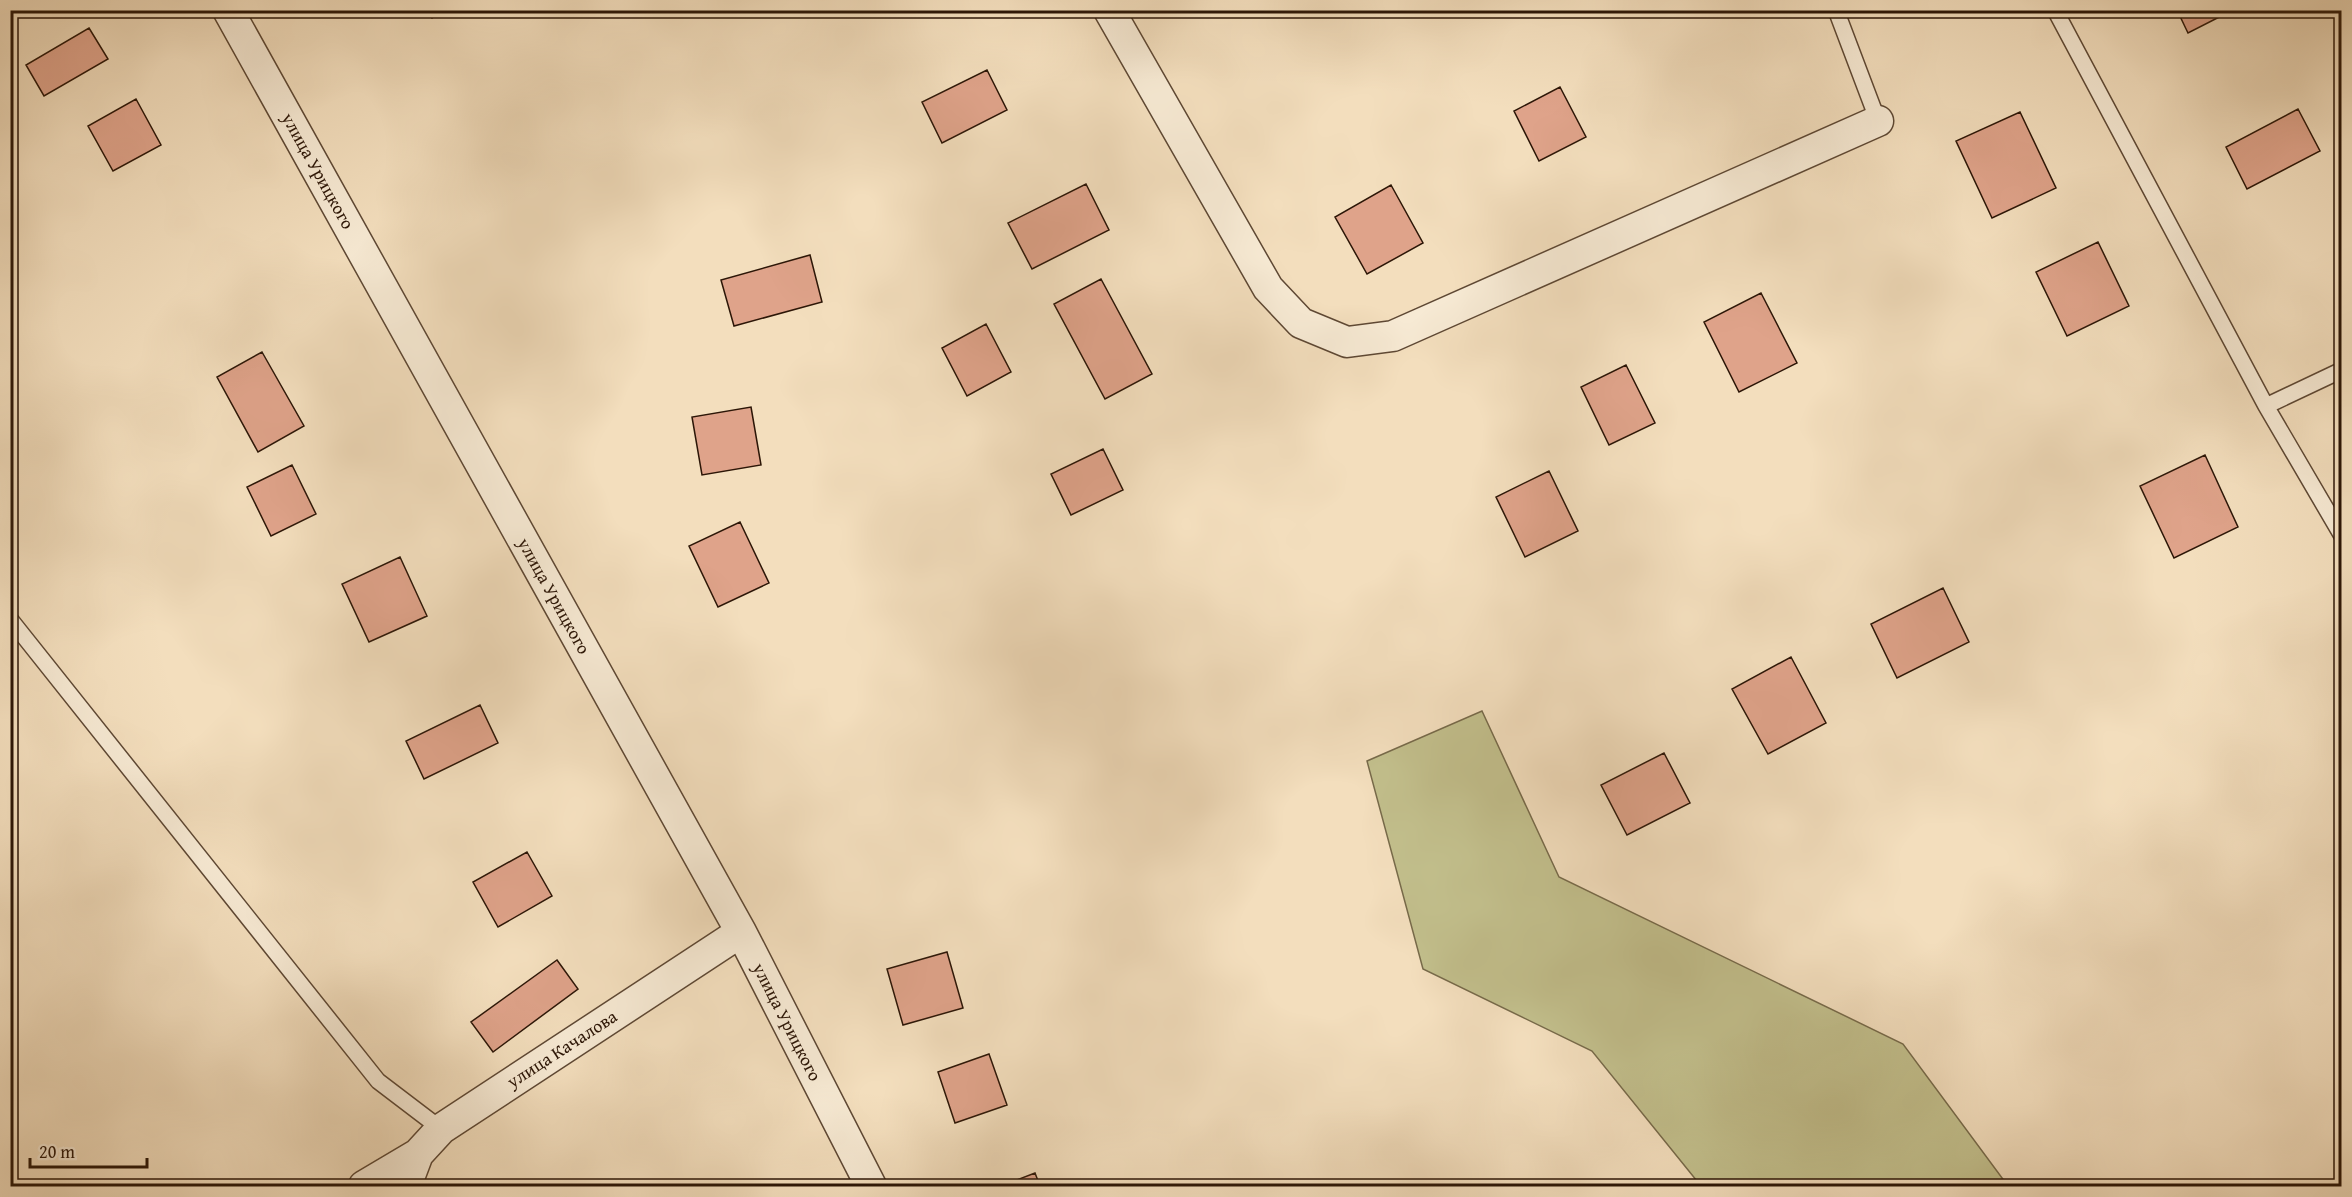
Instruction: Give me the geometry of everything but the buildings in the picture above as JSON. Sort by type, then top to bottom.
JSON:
[{"type":"street","name":"улица Урицкого","points":[[228,10],[741,932],[871,1186]]},
{"type":"street","points":[[1109,10],[1268,288],[1301,323],[1347,342],[1393,336],[1878,121]]},
{"type":"street","name":"улица Качалова","points":[[406,1186],[418,1154],[441,1129],[741,932]]},
{"type":"street","points":[[364,1186],[418,1154]]},
{"type":"lane","points":[[1836,10],[1878,121]]},
{"type":"lane","points":[[2055,10],[2266,406],[2342,536]]},
{"type":"lane","points":[[2266,406],[2342,370]]},
{"type":"lane","points":[[10,619],[378,1081],[441,1129]]},
{"type":"shaded area","points":[[1482,711],[1559,877],[1903,1044],[2008,1186],[1701,1186],[1592,1051],[1423,969],[1367,761]]}]
